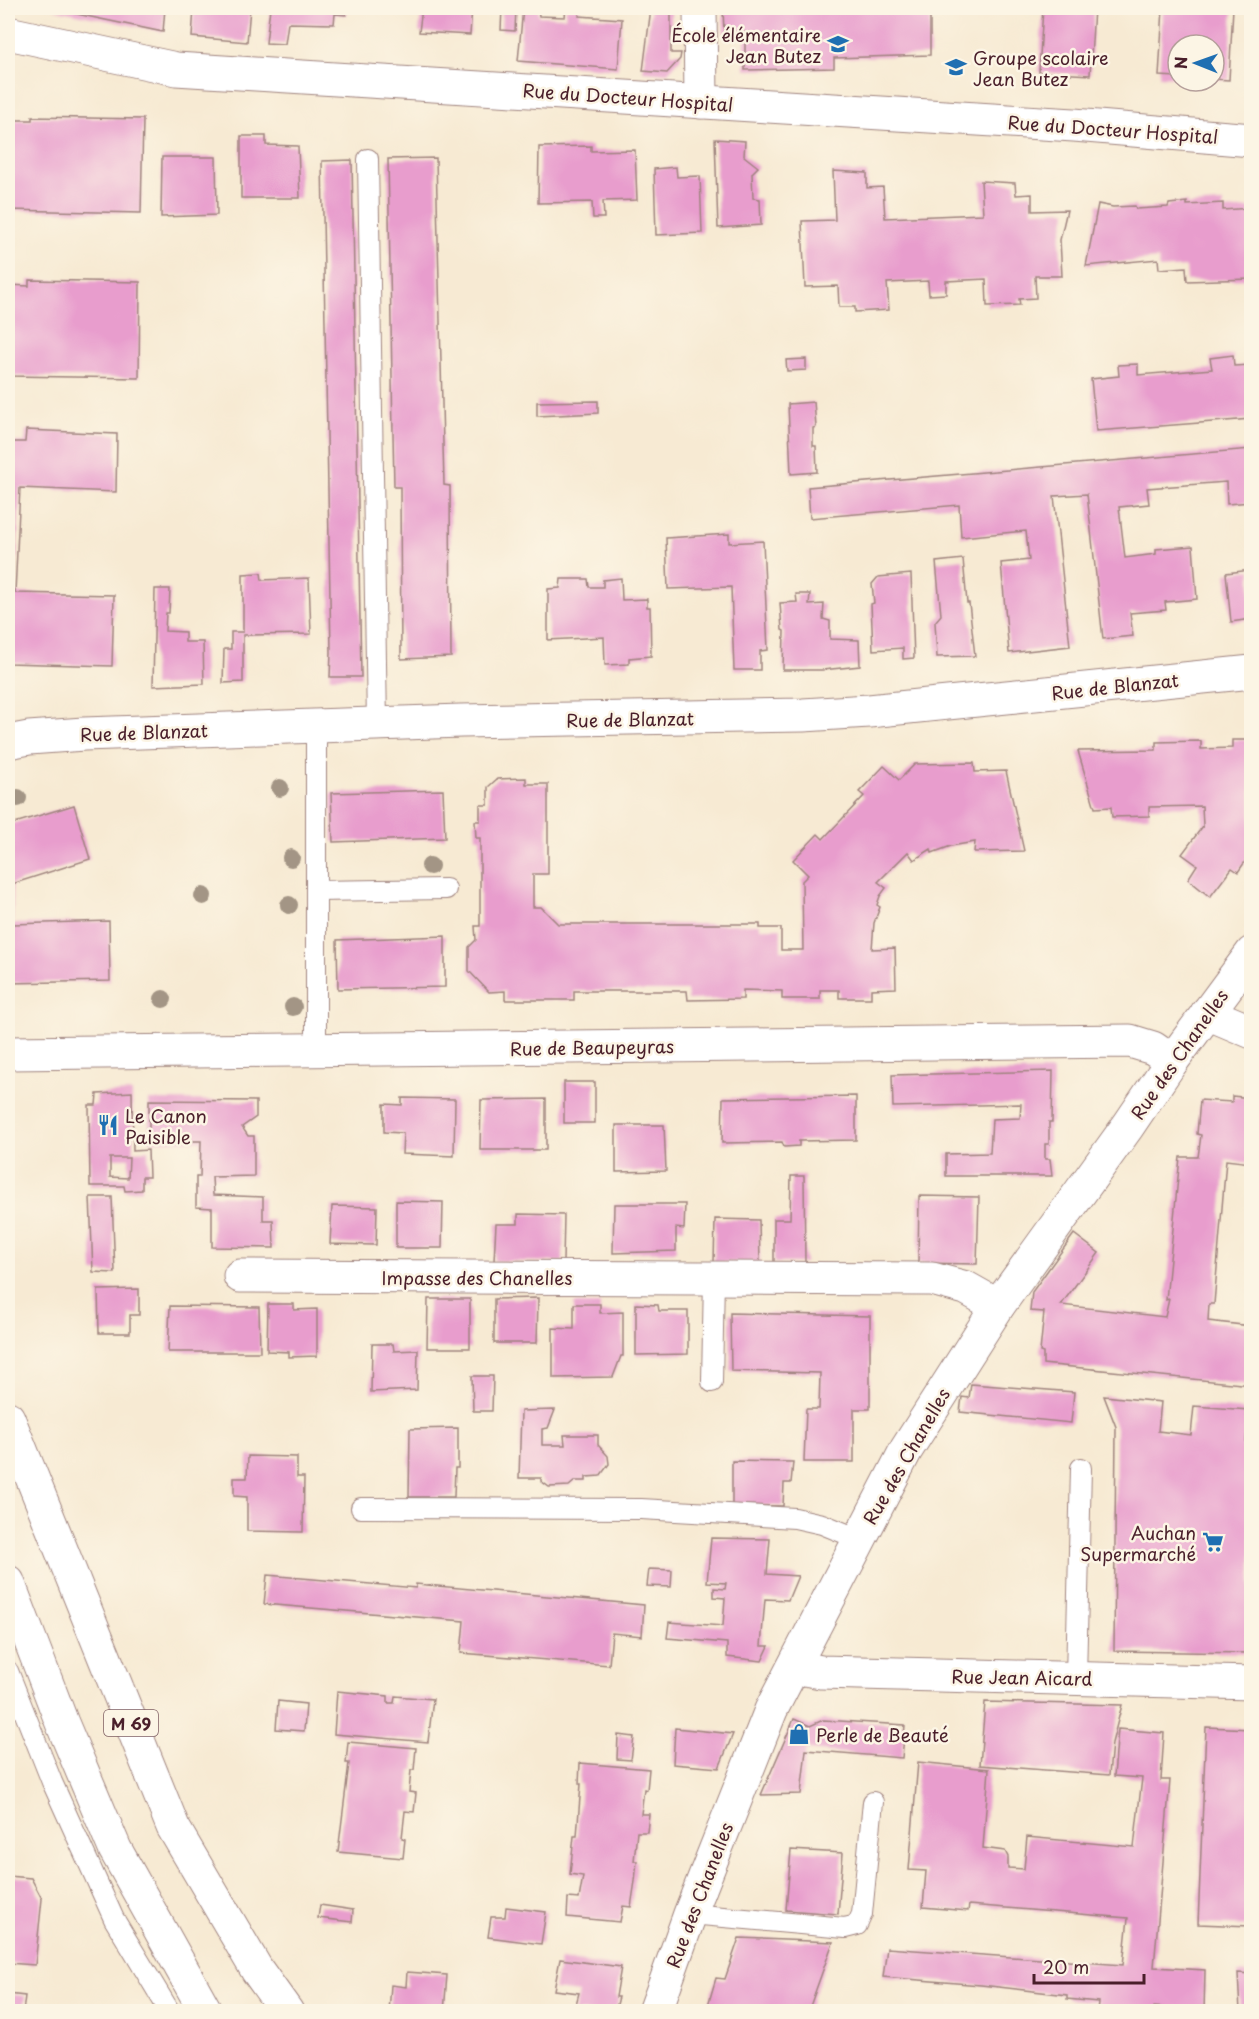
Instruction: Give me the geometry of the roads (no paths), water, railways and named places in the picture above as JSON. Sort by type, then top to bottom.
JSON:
[{"type":"street","points":[[700,8],[701,102]]},
{"type":"street","name":"Rue du Docteur Hospital","points":[[8,33],[176,69],[1074,125],[1251,140]]},
{"type":"street","name":"Rue de Blanzat","points":[[8,742],[84,734],[316,726],[803,715],[952,703],[1251,672]]},
{"type":"street","name":"Rue des Chanelles","points":[[654,2012],[690,1914],[771,1710],[906,1450],[998,1306],[1251,953]]},
{"type":"street","points":[[1207,1013],[1251,1032]]},
{"type":"street","name":"Rue de Beaupeyras","points":[[8,1053],[1130,1041],[1153,1048],[1172,1061]]},
{"type":"street","name":"Impasse des Chanelles","points":[[240,1276],[932,1279],[966,1288],[998,1306]]},
{"type":"street","name":"M 69","points":[[8,1418],[173,1827],[257,1970],[287,2012]]},
{"type":"street","points":[[8,1582],[115,1849],[206,2012]]},
{"type":"street","name":"Rue Jean Aicard","points":[[794,1667],[821,1672],[1251,1683]]},
{"type":"lane","points":[[368,159],[377,724]]},
{"type":"lane","points":[[316,726],[316,1050]]},
{"type":"lane","points":[[316,891],[446,889]]},
{"type":"lane","points":[[712,1382],[714,1278]]},
{"type":"lane","points":[[1076,1678],[1082,1468]]},
{"type":"lane","points":[[361,1508],[641,1509],[795,1518],[822,1524],[859,1539]]},
{"type":"lane","points":[[8,1671],[52,1782],[114,1919],[170,2012]]},
{"type":"lane","points":[[690,1914],[844,1928],[857,1925],[862,1914],[873,1802]]},
{"type":"place","name":"École élémentaire Jean Butez","points":[[838,44]]},
{"type":"place","name":"Groupe scolaire Jean Butez","points":[[956,67]]},
{"type":"place","name":"Le Canon Paisible","points":[[108,1125]]},
{"type":"place","name":"Auchan Supermarché","points":[[1213,1542]]},
{"type":"place","name":"Perle de Beauté","points":[[799,1734]]}]
